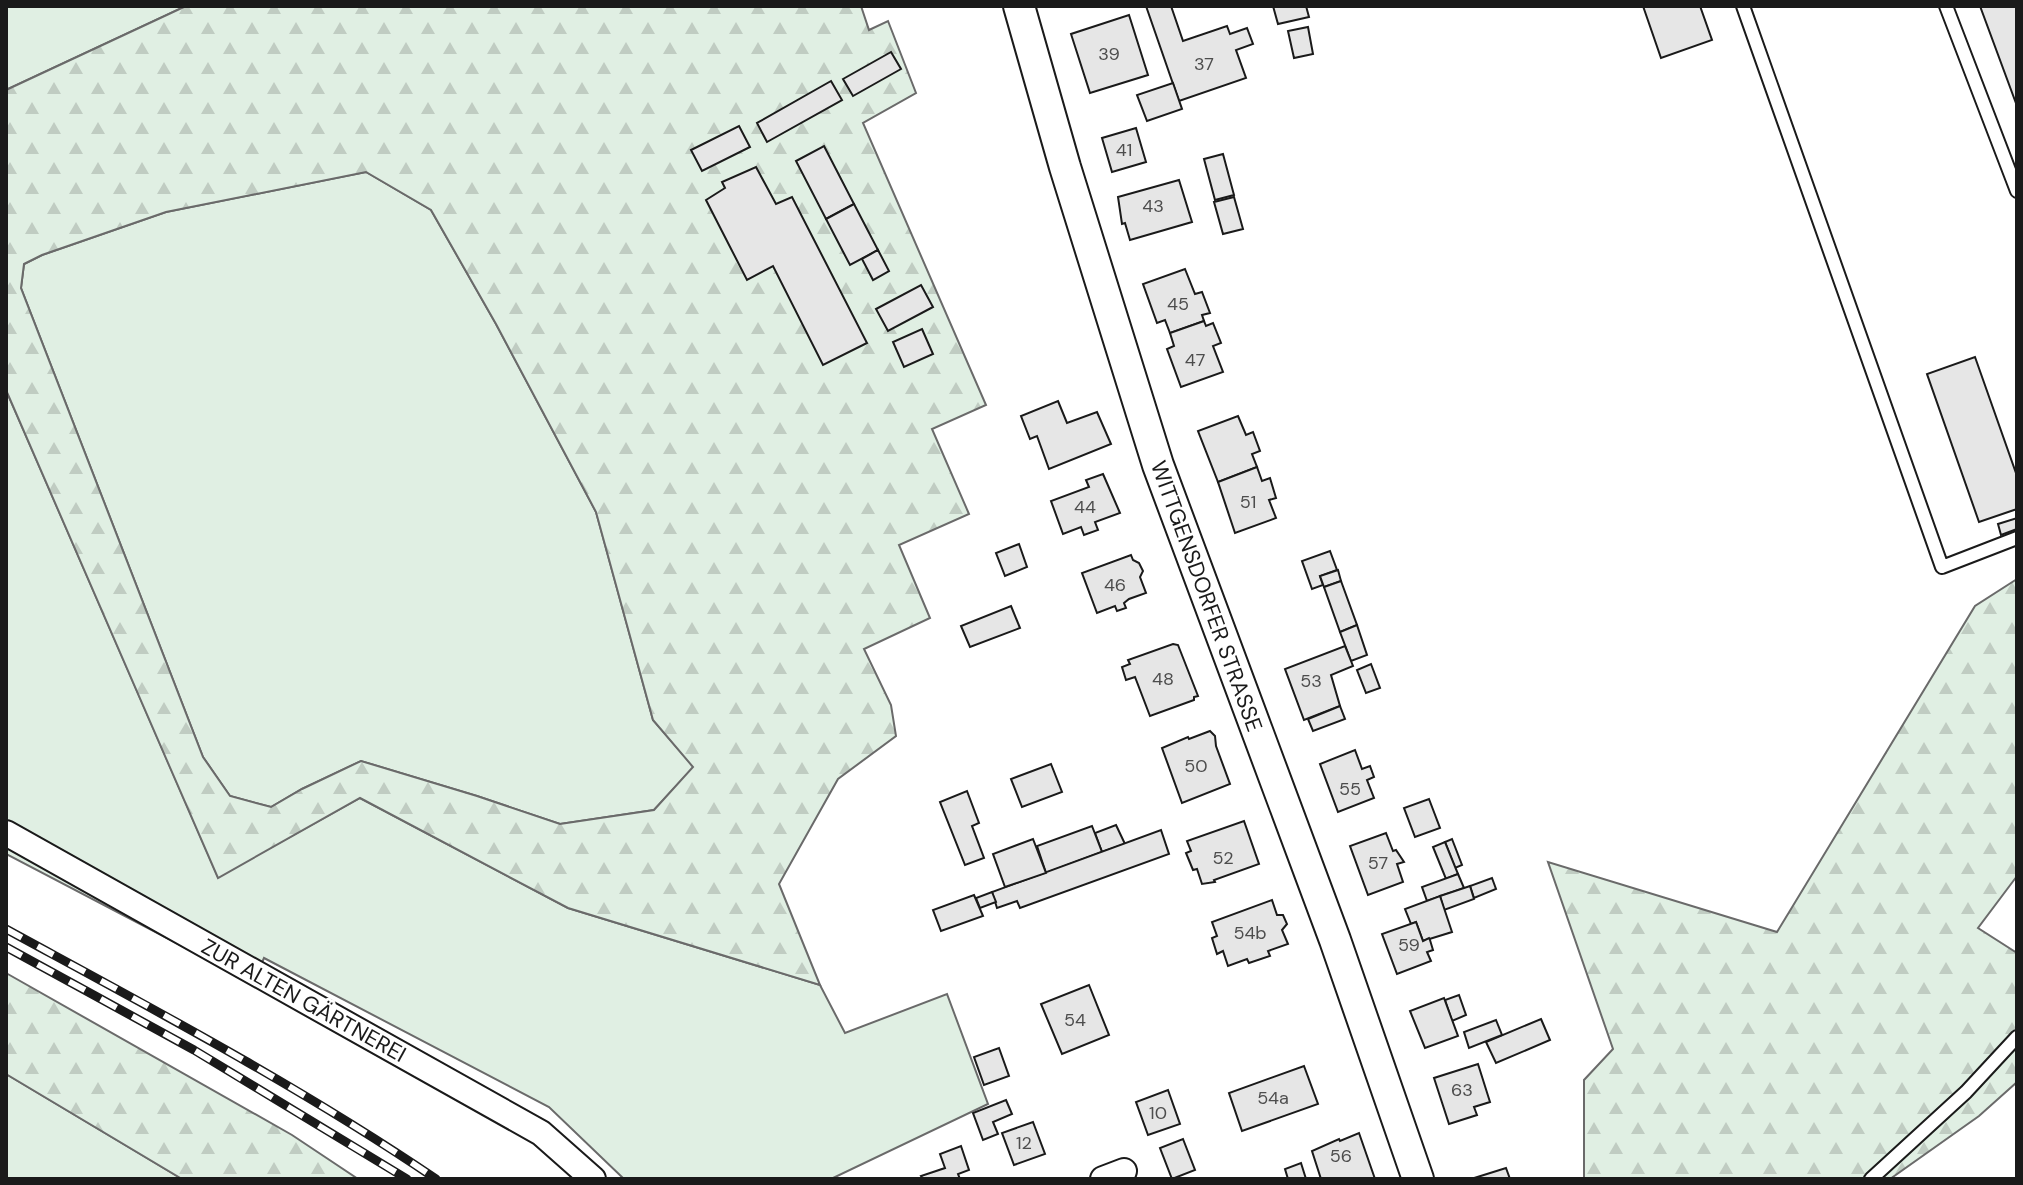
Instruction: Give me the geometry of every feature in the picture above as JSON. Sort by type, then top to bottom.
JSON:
[{"type":"street","name":"WITTGENSDORFER STRASSE","points":[[1019,6],[1065,167],[1158,465],[1335,940],[1418,1179]]},
{"type":"street","name":"ZUR ALTEN GÄRTNEREI","points":[[6,833],[541,1133],[593,1179]]},
{"type":"lane","points":[[1743,6],[1942,567],[2017,538]]},
{"type":"lane","points":[[1946,6],[2017,191]]},
{"type":"lane","points":[[1871,1179],[1966,1092],[2017,1037]]},
{"type":"green space","points":[[6,6],[186,6],[6,90]]},
{"type":"green space","points":[[186,6],[861,6],[869,30],[888,21],[916,93],[863,123],[986,405],[932,429],[969,514],[899,545],[930,618],[864,649],[891,705],[896,736],[838,779],[779,884],[820,985],[568,908],[360,798],[218,878],[6,390],[6,90]],"holes":[[[366,172],[431,210],[596,512],[653,720],[693,767],[654,810],[560,824],[361,761],[271,807],[230,796],[203,757],[21,288],[24,264],[166,212]]]},
{"type":"green space","points":[[366,172],[431,210],[596,512],[653,720],[694,767],[654,810],[560,824],[361,761],[271,807],[230,796],[203,757],[21,288],[24,264],[166,212]]},
{"type":"green space","points":[[6,390],[218,877],[360,798],[568,908],[820,985],[845,1033],[947,994],[988,1104],[831,1179],[624,1179],[549,1107],[264,958],[253,983],[6,854]]},
{"type":"green space","points":[[2017,579],[2017,876],[1978,928],[2017,953],[2017,1082],[1979,1116],[1890,1179],[1584,1179],[1584,1080],[1613,1049],[1548,862],[1777,932],[1975,606]]},
{"type":"green space","points":[[6,973],[292,1135],[358,1179],[182,1179],[6,1074]]},
{"type":"green space","points":[[6,1074],[182,1179],[6,1179]]},
{"type":"building","points":[[1146,6],[1171,6],[1183,41],[1227,26],[1230,34],[1247,28],[1253,44],[1236,50],[1246,78],[1179,101]]},
{"type":"building","points":[[1273,6],[1306,6],[1309,17],[1278,24]]},
{"type":"building","points":[[1643,6],[1700,6],[1712,40],[1661,58]]},
{"type":"building","points":[[1980,6],[2017,6],[2017,106]]},
{"type":"building","points":[[1129,15],[1148,75],[1090,93],[1071,34]]},
{"type":"building","points":[[1308,27],[1313,54],[1294,58],[1288,31]]},
{"type":"building","points":[[891,52],[901,69],[853,96],[843,79]]},
{"type":"building","points":[[831,81],[842,100],[767,142],[757,123]]},
{"type":"building","points":[[1173,83],[1182,109],[1147,121],[1137,95]]},
{"type":"building","points":[[739,126],[750,147],[702,171],[691,150]]},
{"type":"building","points":[[1136,128],[1146,162],[1112,172],[1102,138]]},
{"type":"building","points":[[824,146],[854,204],[826,219],[796,161]]},
{"type":"building","points":[[1223,154],[1234,195],[1215,200],[1204,159]]},
{"type":"building","points":[[756,167],[776,204],[792,197],[867,343],[823,365],[773,266],[747,280],[706,200],[725,188],[722,182]]},
{"type":"building","points":[[1179,180],[1192,222],[1130,240],[1125,223],[1122,224],[1118,197]]},
{"type":"building","points":[[1234,197],[1243,229],[1223,234],[1214,202]]},
{"type":"building","points":[[854,204],[878,250],[850,265],[826,219]]},
{"type":"building","points":[[878,250],[889,271],[873,280],[862,259]]},
{"type":"building","points":[[1185,269],[1195,294],[1202,292],[1210,313],[1202,315],[1204,321],[1170,333],[1165,320],[1157,323],[1143,284]]},
{"type":"building","points":[[921,285],[933,307],[888,331],[876,309]]},
{"type":"building","points":[[1204,321],[1206,326],[1213,323],[1221,343],[1213,346],[1223,372],[1181,387],[1167,349],[1174,346],[1170,333]]},
{"type":"building","points":[[922,329],[933,354],[904,367],[893,342]]},
{"type":"building","points":[[1975,357],[2017,476],[2017,509],[1979,522],[1927,374]]},
{"type":"building","points":[[1058,401],[1067,423],[1097,412],[1111,444],[1049,469],[1037,436],[1030,439],[1021,416]]},
{"type":"building","points":[[1238,416],[1246,435],[1253,432],[1260,451],[1252,454],[1257,467],[1218,482],[1198,431]]},
{"type":"building","points":[[1257,467],[1262,481],[1270,478],[1276,498],[1269,500],[1276,518],[1235,533],[1218,482]]},
{"type":"building","points":[[1103,474],[1120,513],[1095,522],[1098,530],[1084,535],[1081,527],[1063,534],[1051,501],[1089,487],[1086,480]]},
{"type":"building","points":[[2017,518],[2017,529],[2001,535],[1998,524]]},
{"type":"building","points":[[1019,544],[1027,567],[1005,576],[996,553]]},
{"type":"building","points":[[1330,551],[1337,570],[1320,576],[1323,585],[1312,589],[1302,561]]},
{"type":"building","points":[[1131,555],[1143,571],[1140,577],[1146,593],[1129,599],[1124,603],[1126,608],[1117,611],[1115,606],[1097,613],[1082,573]]},
{"type":"building","points":[[1338,570],[1341,581],[1324,587],[1320,576]]},
{"type":"building","points":[[1341,581],[1357,625],[1340,632],[1324,587]]},
{"type":"building","points":[[1011,606],[1020,628],[970,647],[961,626]]},
{"type":"building","points":[[1357,625],[1367,655],[1351,661],[1340,632]]},
{"type":"building","points":[[1178,645],[1198,696],[1150,716],[1135,677],[1126,680],[1122,667],[1130,664],[1128,660]]},
{"type":"building","points":[[1345,646],[1353,666],[1331,675],[1340,706],[1304,720],[1285,669]]},
{"type":"building","points":[[1371,664],[1380,688],[1366,693],[1357,670]]},
{"type":"building","points":[[1340,706],[1345,719],[1313,731],[1308,719]]},
{"type":"building","points":[[1210,731],[1215,736],[1230,784],[1182,803],[1162,748]]},
{"type":"building","points":[[1355,750],[1362,769],[1370,766],[1374,777],[1367,780],[1374,798],[1338,812],[1320,764]]},
{"type":"building","points":[[1051,764],[1062,792],[1022,807],[1011,779]]},
{"type":"building","points":[[967,791],[979,823],[972,826],[984,858],[965,865],[940,802]]},
{"type":"building","points":[[1429,799],[1440,828],[1415,837],[1404,808]]},
{"type":"building","points":[[1244,821],[1259,864],[1215,882],[1202,884],[1197,869],[1193,870],[1186,853],[1191,851],[1187,841]]},
{"type":"building","points":[[1116,825],[1125,844],[1102,852],[1095,833]]},
{"type":"building","points":[[1092,826],[1102,852],[1046,873],[1037,846]]},
{"type":"building","points":[[1161,830],[1169,854],[1020,908],[1017,901],[997,908],[992,892]]},
{"type":"building","points":[[1386,833],[1393,851],[1396,850],[1404,862],[1397,864],[1403,882],[1368,895],[1350,846]]},
{"type":"building","points":[[1033,839],[1046,873],[1005,887],[993,854]]},
{"type":"building","points":[[1452,839],[1462,865],[1455,868],[1445,842]]},
{"type":"building","points":[[1445,842],[1458,874],[1446,879],[1433,847]]},
{"type":"building","points":[[1458,874],[1464,888],[1427,901],[1422,887]]},
{"type":"building","points":[[1492,878],[1496,889],[1474,898],[1470,886]]},
{"type":"building","points":[[1470,886],[1474,899],[1444,910],[1440,896]]},
{"type":"building","points":[[992,892],[996,902],[980,908],[976,898]]},
{"type":"building","points":[[974,895],[983,916],[941,931],[933,910]]},
{"type":"building","points":[[1440,896],[1452,932],[1423,941],[1416,922],[1411,924],[1405,909]]},
{"type":"building","points":[[1272,900],[1277,915],[1283,915],[1287,924],[1282,930],[1288,944],[1268,951],[1270,956],[1249,963],[1247,959],[1228,966],[1223,951],[1217,954],[1212,938],[1217,936],[1212,922]]},
{"type":"building","points":[[1416,922],[1423,941],[1430,940],[1433,950],[1427,952],[1431,961],[1397,974],[1382,934]]},
{"type":"building","points":[[1089,985],[1109,1035],[1062,1054],[1041,1004]]},
{"type":"building","points":[[1459,995],[1466,1015],[1452,1021],[1445,1000]]},
{"type":"building","points":[[1444,998],[1458,1036],[1425,1048],[1410,1011]]},
{"type":"building","points":[[1541,1019],[1550,1040],[1496,1063],[1486,1042]]},
{"type":"building","points":[[1496,1020],[1502,1035],[1469,1048],[1464,1032]]},
{"type":"building","points":[[999,1048],[1009,1076],[984,1085],[974,1057]]},
{"type":"building","points":[[1478,1064],[1490,1102],[1474,1107],[1477,1115],[1449,1124],[1434,1078]]},
{"type":"building","points":[[1304,1066],[1318,1104],[1242,1131],[1229,1093]]},
{"type":"building","points":[[1168,1090],[1180,1124],[1148,1135],[1136,1102]]},
{"type":"building","points":[[1006,1100],[1012,1114],[993,1122],[998,1134],[983,1140],[973,1113]]},
{"type":"building","points":[[1033,1122],[1045,1154],[1014,1165],[1002,1133]]},
{"type":"building","points":[[1359,1133],[1375,1179],[1321,1179],[1312,1151]]},
{"type":"building","points":[[1183,1139],[1195,1170],[1172,1179],[1160,1148]]},
{"type":"building","points":[[961,1146],[969,1170],[958,1174],[960,1179],[923,1179],[921,1176],[945,1168],[940,1154]]},
{"type":"building","points":[[1301,1163],[1306,1179],[1288,1179],[1285,1169]]},
{"type":"building","points":[[1506,1168],[1510,1179],[1471,1179]]},
{"type":"railway","points":[[6,929],[278,1080],[436,1179]]},
{"type":"railway","points":[[6,947],[194,1050],[407,1179]]}]
